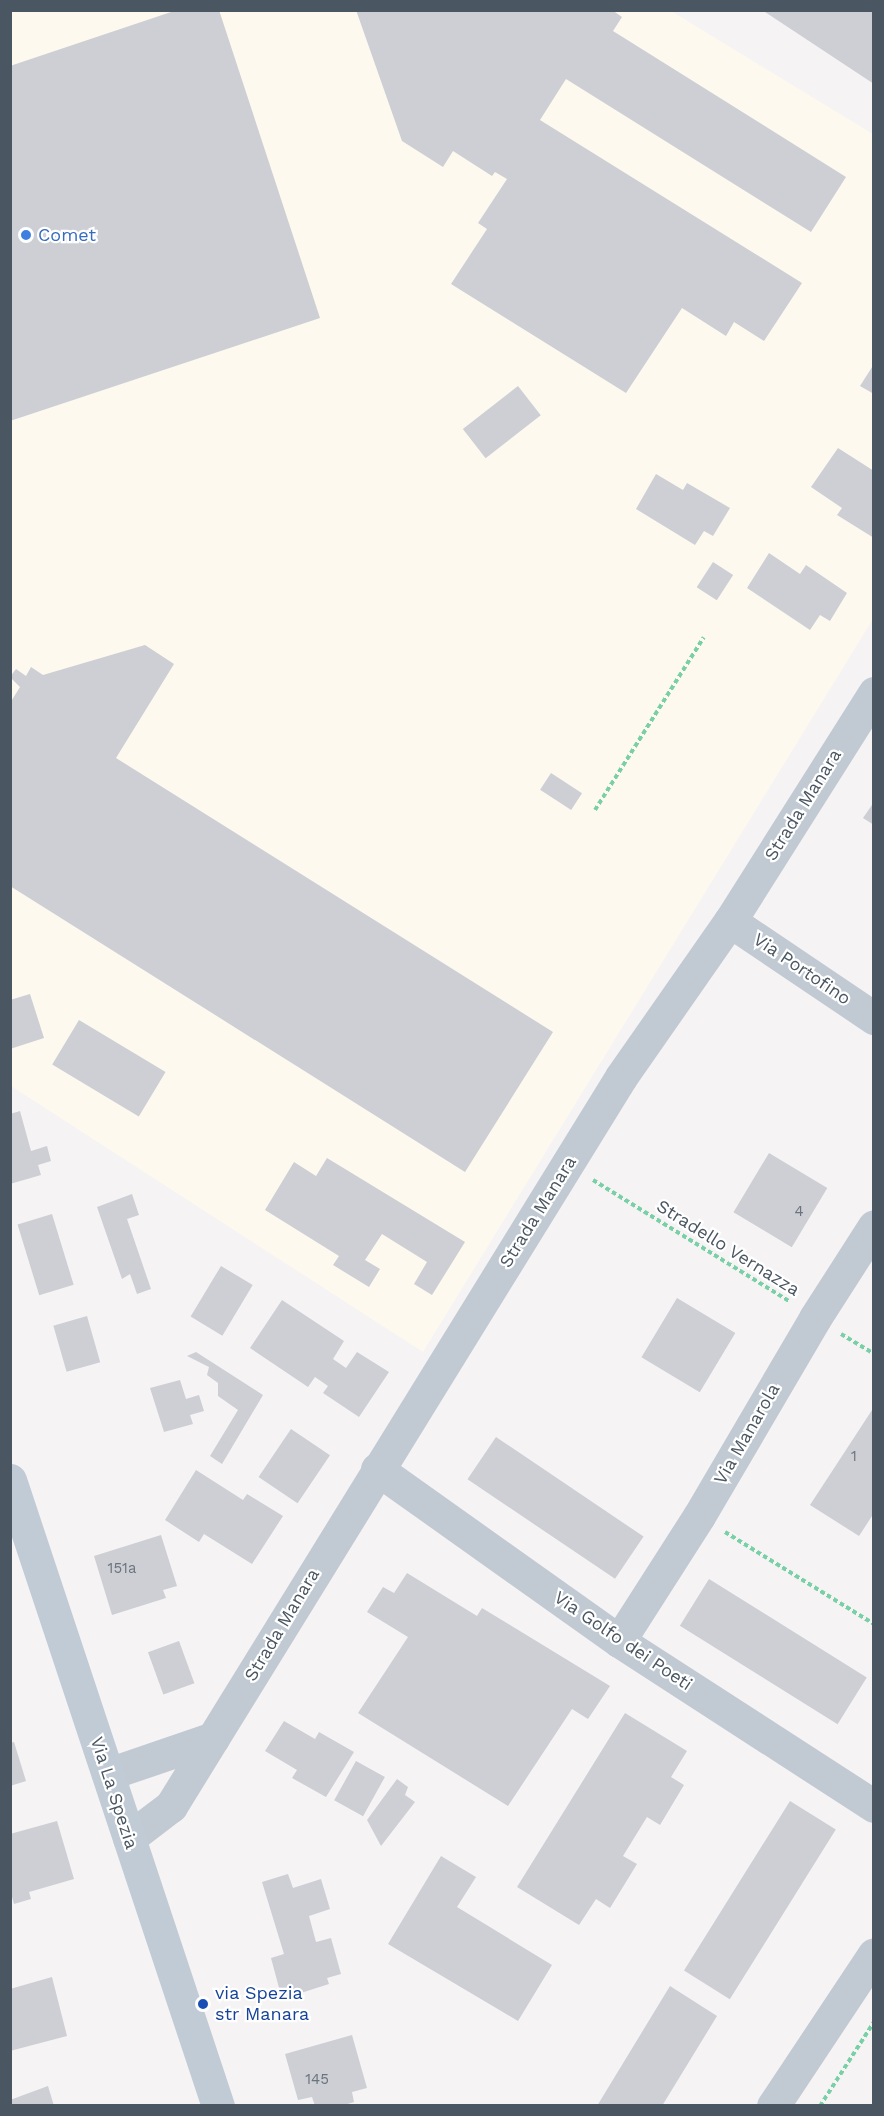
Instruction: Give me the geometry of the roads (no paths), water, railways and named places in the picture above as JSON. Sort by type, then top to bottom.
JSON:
[{"type":"main road","name":"Via La Spezia","points":[[10,1480],[218,2106]]},
{"type":"street","name":"Strada Manara","points":[[129,1838],[171,1806],[621,1077],[730,921],[873,693]]},
{"type":"street","name":"Via Portofino","points":[[730,921],[873,1018]]},
{"type":"street","name":"Via Manarola","points":[[619,1641],[699,1516],[815,1318],[873,1227]]},
{"type":"street","name":"Via Golfo dei Poeti","points":[[378,1469],[619,1641],[873,1806]]},
{"type":"street","points":[[108,1774],[213,1738]]},
{"type":"street","points":[[773,2106],[873,1954]]},
{"type":"place","name":"Comet","points":[[26,235]]},
{"type":"place","name":"via Spezia str Manara","points":[[203,2004]]}]
